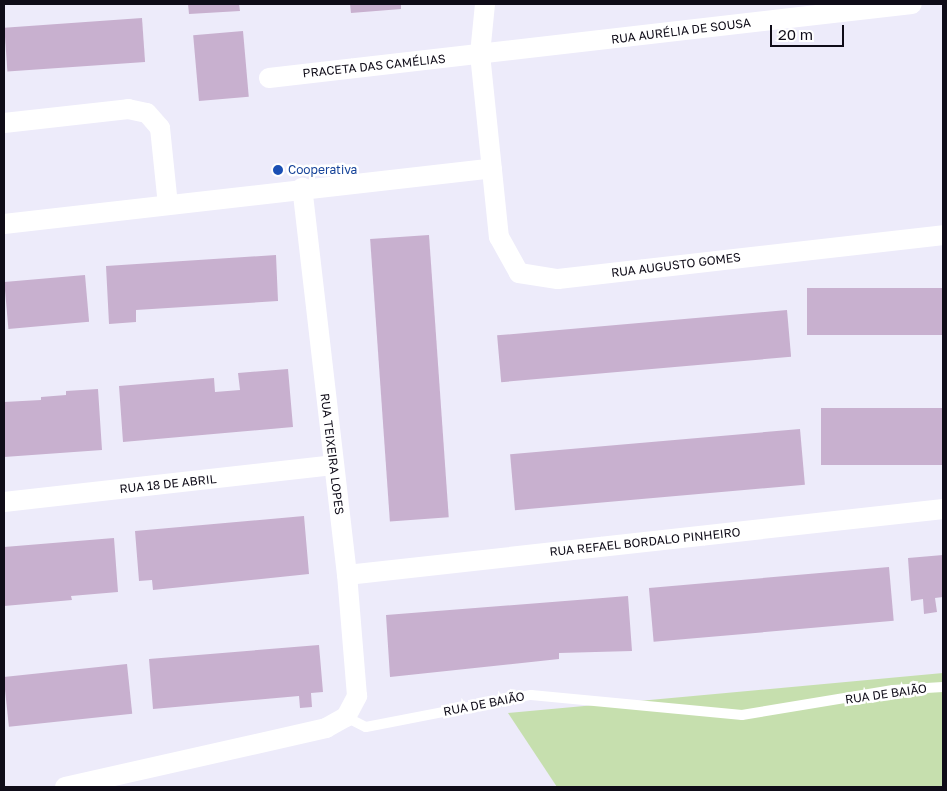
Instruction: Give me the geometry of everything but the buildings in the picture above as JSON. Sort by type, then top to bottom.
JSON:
[{"type":"street","points":[[4,224],[302,188],[492,168],[480,54],[485,4]]},
{"type":"street","name":"RUA AURÉLIA DE SOUSA","points":[[480,54],[822,9],[912,4]]},
{"type":"street","name":"PRACETA DAS CAMÉLIAS","points":[[269,78],[480,54]]},
{"type":"street","points":[[4,123],[128,109],[147,113],[160,128],[168,205]]},
{"type":"street","name":"RUA AUGUSTO GOMES","points":[[492,168],[499,237],[519,273],[558,279],[943,235]]},
{"type":"street","name":"RUA TEIXEIRA LOPES","points":[[302,188],[347,575],[357,696],[346,717]]},
{"type":"street","name":"RUA 18 DE ABRIL","points":[[4,502],[333,465]]},
{"type":"street","name":"RUA REFAEL BORDALO PINHEIRO","points":[[347,575],[943,509]]},
{"type":"street","points":[[65,787],[326,728],[346,717]]},
{"type":"lane","name":"RUA DE BAIÃO","points":[[346,717],[366,727],[531,695],[742,715],[893,690],[943,687]]},
{"type":"green space","points":[[943,673],[943,787],[557,787],[508,713]]},
{"type":"place","name":"Cooperativa","points":[[278,170]]}]
